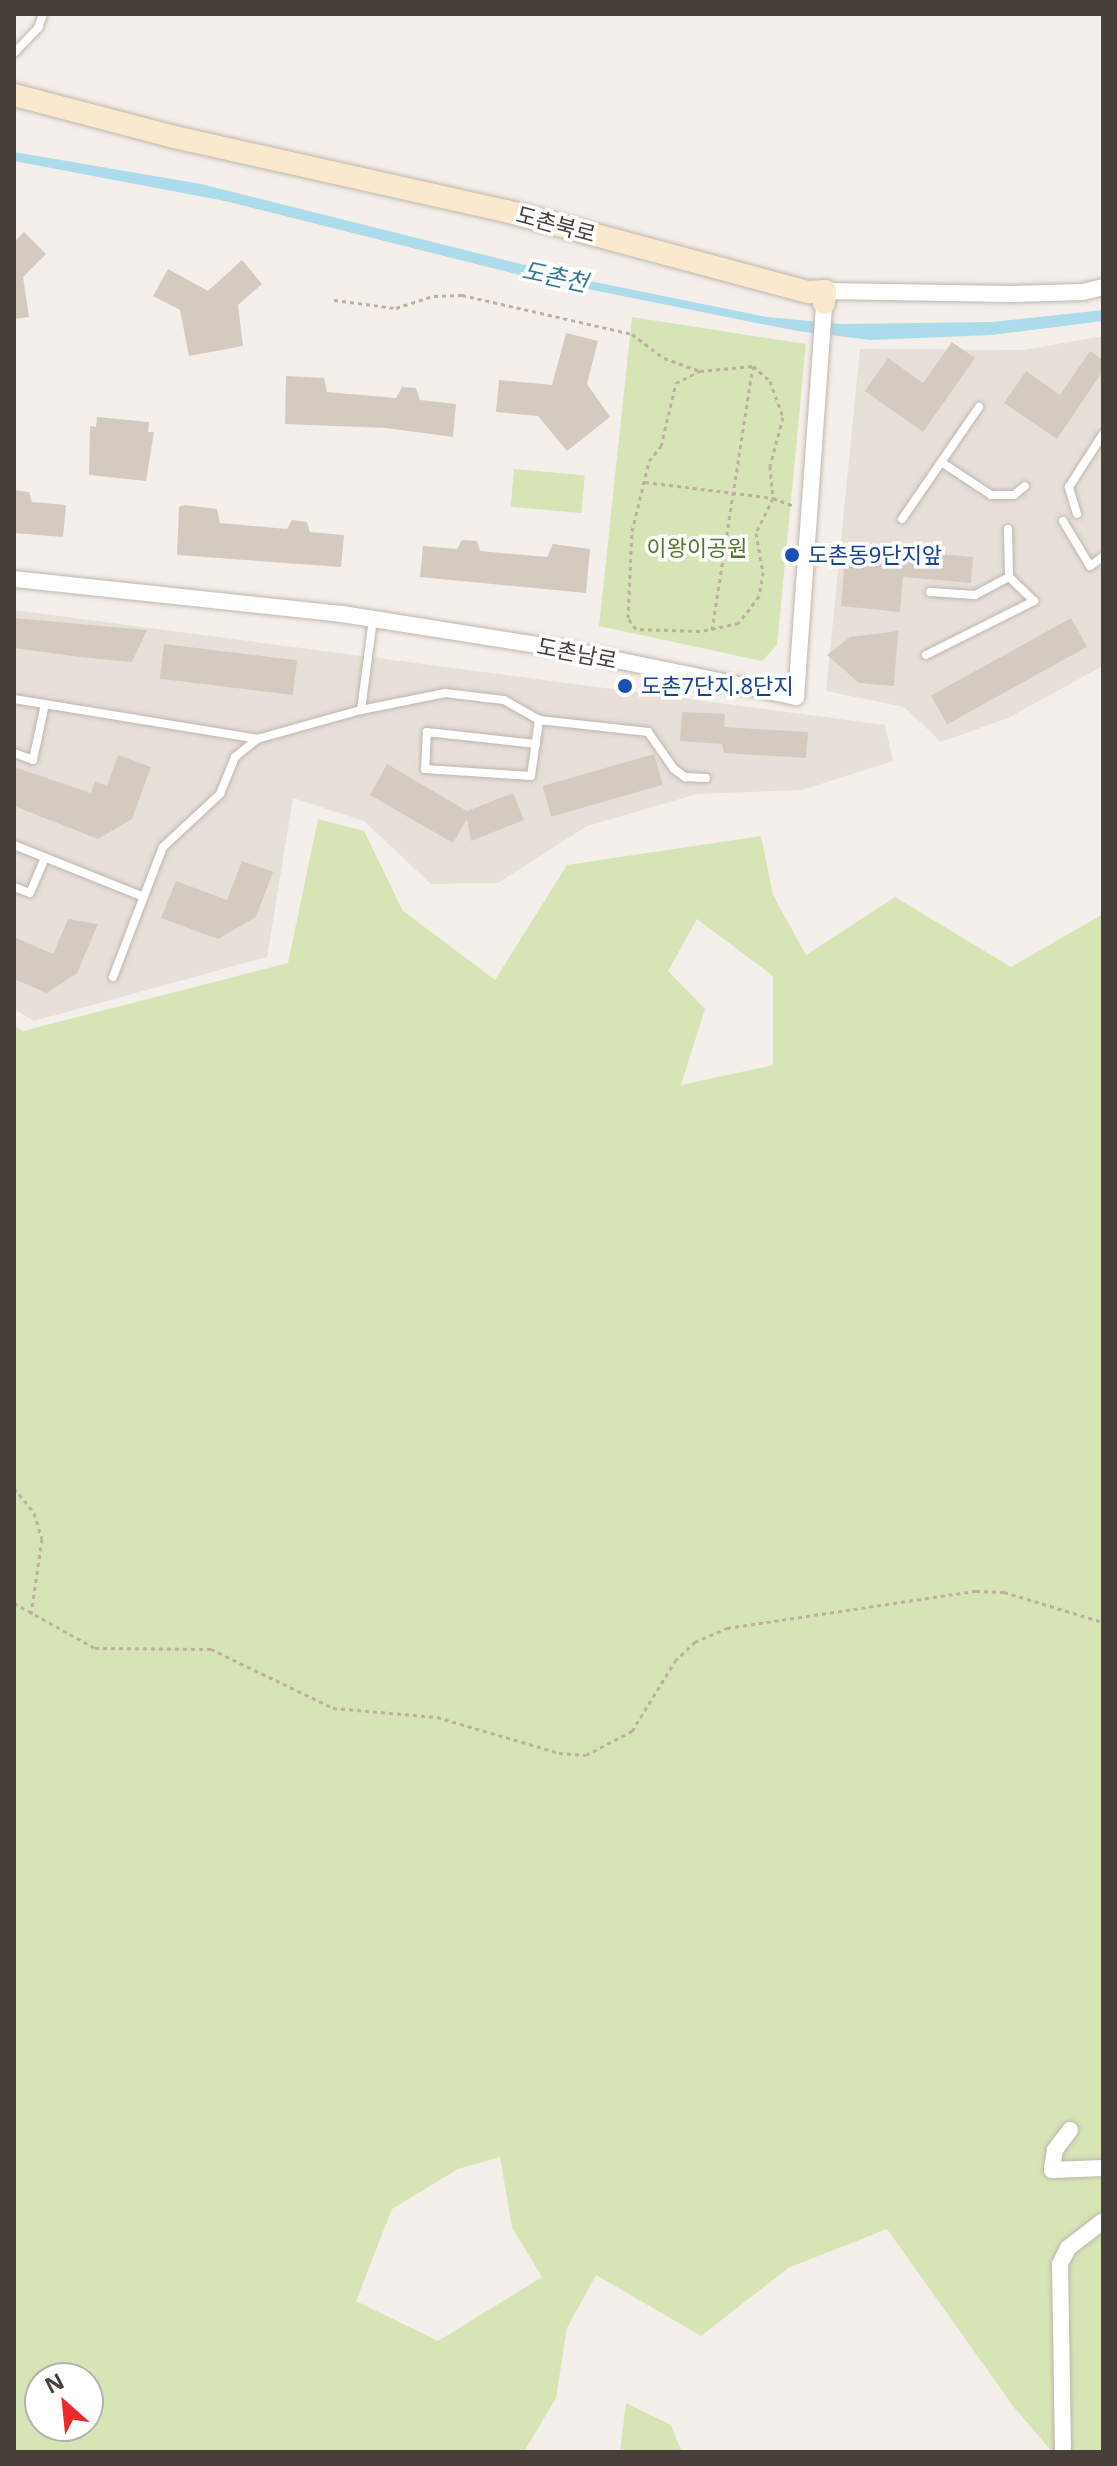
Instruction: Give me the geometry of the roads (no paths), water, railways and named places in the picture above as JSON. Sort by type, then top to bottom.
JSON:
[{"type":"street","name":"도촌북로","points":[[14,95],[174,137],[506,211],[824,297],[1025,294],[1103,287]]},
{"type":"street","name":"도촌남로","points":[[14,579],[373,619],[563,649],[796,697],[824,297]]},
{"type":"street","points":[[1070,2130],[1055,2150],[1052,2170],[1103,2168]]},
{"type":"street","points":[[1063,2452],[1060,2264],[1068,2248],[1103,2221]]},
{"type":"lane","points":[[14,53],[38,28],[43,14]]},
{"type":"lane","points":[[902,519],[979,407]]},
{"type":"lane","points":[[1077,514],[1069,487],[1103,434]]},
{"type":"lane","points":[[941,462],[991,495],[1014,495],[1025,486]]},
{"type":"lane","points":[[1063,521],[1090,566],[1103,557]]},
{"type":"lane","points":[[926,655],[1034,601],[1009,577],[1008,529]]},
{"type":"lane","points":[[930,592],[975,595],[1009,577]]},
{"type":"lane","points":[[361,710],[373,619]]},
{"type":"lane","points":[[113,977],[163,847],[220,794],[235,757],[257,739],[361,710],[445,693],[504,700],[539,720],[648,732],[674,769],[685,777],[706,778]]},
{"type":"lane","points":[[14,699],[257,739]]},
{"type":"lane","points":[[14,753],[33,760],[45,704]]},
{"type":"lane","points":[[536,744],[427,732],[425,769],[531,776],[536,744],[539,720]]},
{"type":"lane","points":[[14,845],[144,897]]},
{"type":"lane","points":[[14,887],[30,893],[45,857]]},
{"type":"water","name":"도촌천","points":[[14,152],[201,184],[585,280],[767,317],[841,324],[993,322],[1103,310],[1103,321],[991,335],[871,340],[797,331],[528,277],[225,201],[14,161]]},
{"type":"place","name":"도촌동9단지앞","points":[[792,555]]},
{"type":"place","name":"도촌7단지.8단지","points":[[625,686]]},
{"type":"park label","name":"이왕이공원","points":[[697,548]]}]
